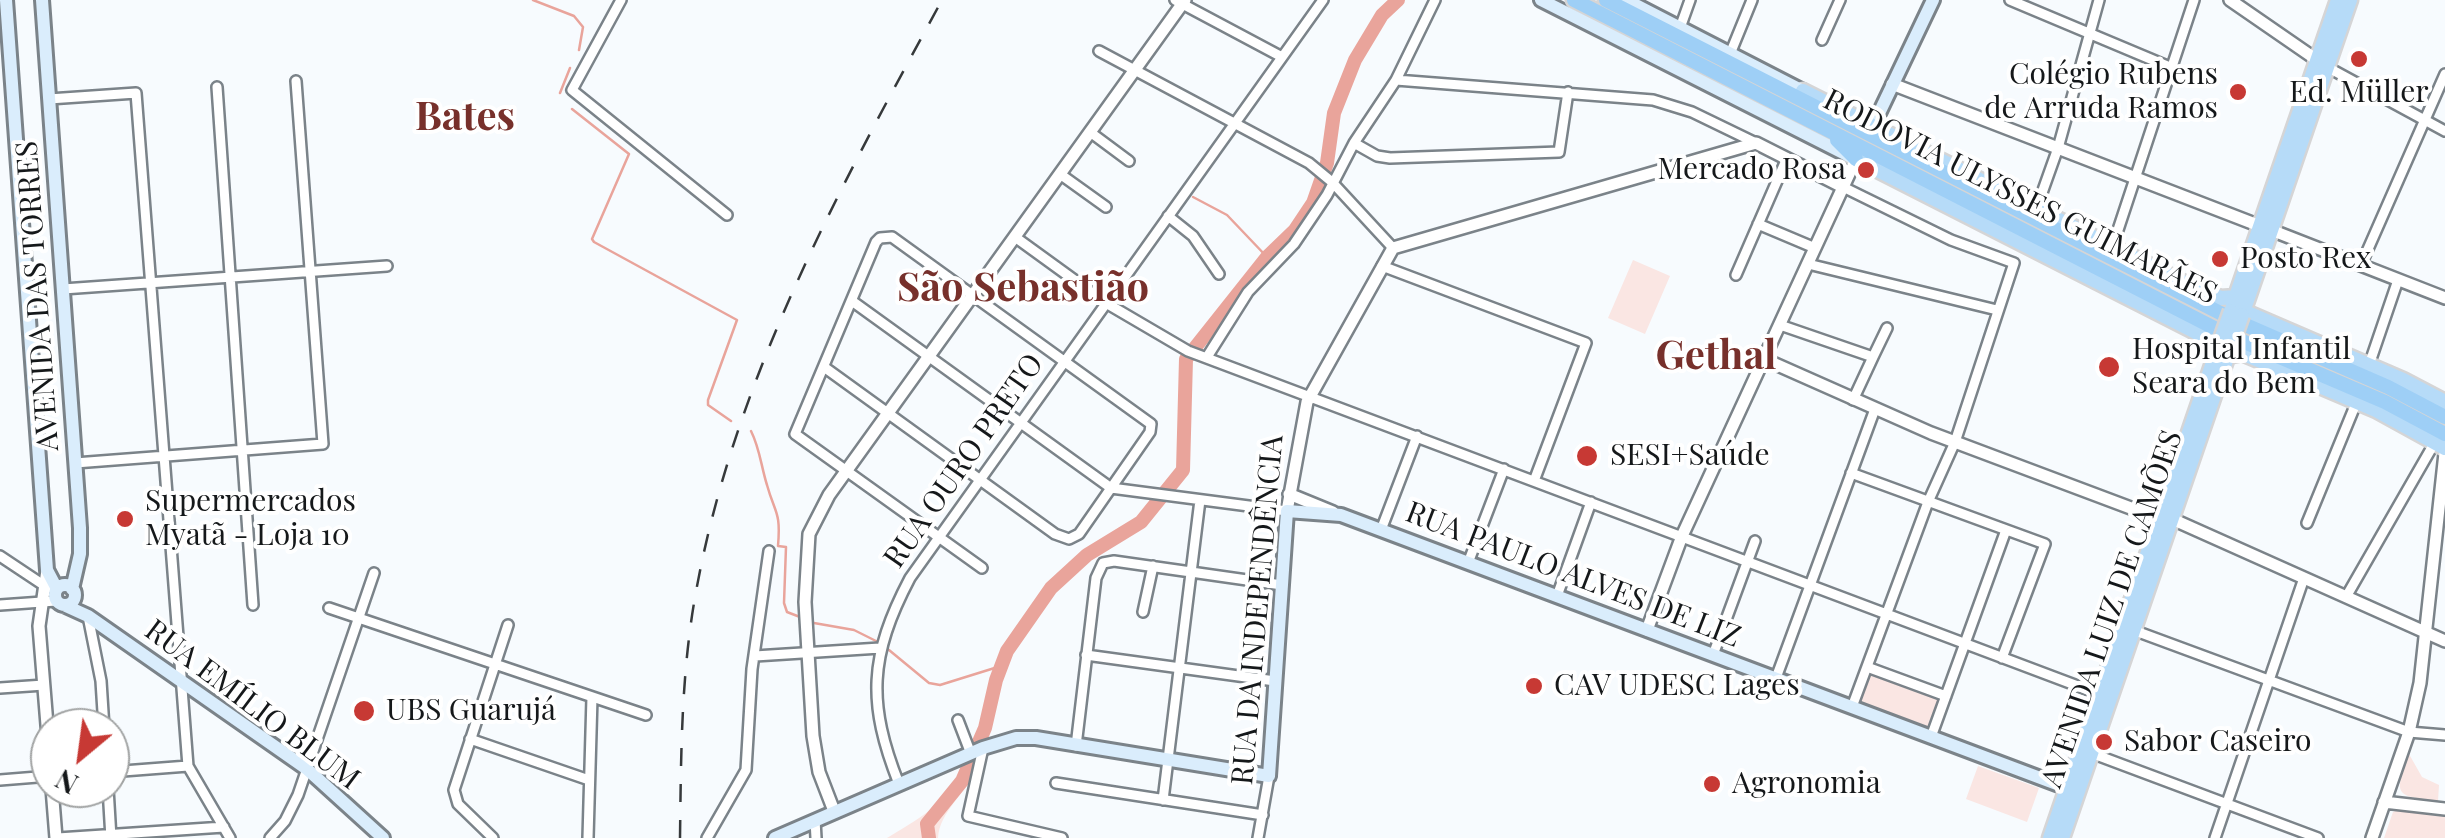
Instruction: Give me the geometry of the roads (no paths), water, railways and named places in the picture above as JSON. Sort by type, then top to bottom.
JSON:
[{"type":"highway","name":"RODOVIA ULYSSES GUIMARÃES","points":[[1574,0],[2228,335],[2385,402],[2443,444]]},
{"type":"highway","name":"RODOVIA ULYSSES GUIMARÃES","points":[[1606,0],[2234,320],[2388,387],[2445,418]]},
{"type":"highway","points":[[1761,79],[1804,91]]},
{"type":"highway","points":[[1826,129],[1856,159]]},
{"type":"highway","points":[[1901,140],[1936,168]]},
{"type":"highway","points":[[1888,176],[1919,177]]},
{"type":"main road","name":"AVENIDA DAS TORRES","points":[[6,0],[4,36],[48,570],[58,595]]},
{"type":"main road","name":"AVENIDA DAS TORRES","points":[[42,0],[80,542],[58,595]]},
{"type":"main road","points":[[1541,0],[2224,349],[2357,401],[2443,444]]},
{"type":"main road","points":[[1626,0],[2200,291],[2445,402]]},
{"type":"main road","points":[[1872,126],[1932,0]]},
{"type":"main road","name":"AVENIDA LUIZ DE CAMÕES","points":[[2322,64],[2338,0]]},
{"type":"main road","name":"AVENIDA LUIZ DE CAMÕES","points":[[2062,838],[2238,308],[2322,64],[2350,0]]},
{"type":"main road","name":"AVENIDA LUIZ DE CAMÕES","points":[[2050,838],[2141,574],[2169,514],[2174,475],[2224,349]]},
{"type":"main road","name":"RUA PAULO ALVES DE LIZ","points":[[1287,512],[1341,515],[2068,788]]},
{"type":"main road","name":"RUA DA INDEPENDÊNCIA","points":[[1269,776],[1287,512]]},
{"type":"main road","name":"RUA EMÍLIO BLUM","points":[[58,595],[307,769],[383,838]]},
{"type":"main road","points":[[775,838],[978,751],[1026,737],[1269,776]]},
{"type":"main road","points":[[2068,788],[2076,782],[2085,751],[2092,749]]},
{"type":"street","points":[[621,0],[572,90],[727,215]]},
{"type":"street","name":"RUA OURO PRETO","points":[[899,784],[878,714],[876,677],[880,648],[903,592],[1323,0]]},
{"type":"street","points":[[1197,354],[1301,234],[1327,196],[1326,177],[1354,144],[1396,80],[1435,0]]},
{"type":"street","points":[[1680,28],[1690,0]]},
{"type":"street","points":[[1730,54],[1752,0]]},
{"type":"street","points":[[1822,40],[1840,0]]},
{"type":"street","points":[[2010,0],[2172,68]]},
{"type":"street","points":[[2037,206],[2058,148],[2099,0]]},
{"type":"street","points":[[2114,245],[2194,0]]},
{"type":"street","points":[[2230,0],[2322,64],[2445,131]]},
{"type":"street","points":[[834,811],[816,759],[806,653],[809,534],[820,508],[1181,1],[1282,57]]},
{"type":"street","points":[[1098,51],[1296,155],[1326,177],[1393,248],[1756,143]]},
{"type":"street","points":[[2361,265],[2445,74]]},
{"type":"street","points":[[1396,80],[1632,96],[1673,105],[1950,240],[2014,262],[1955,442],[1928,502],[1852,707]]},
{"type":"street","points":[[75,463],[323,444],[296,81]]},
{"type":"street","points":[[1892,84],[2445,298]]},
{"type":"street","points":[[216,87],[253,606]]},
{"type":"street","points":[[49,99],[136,92],[188,766],[230,838]]},
{"type":"street","points":[[1354,144],[1377,156],[1400,158],[1559,152],[1568,92]]},
{"type":"street","points":[[1090,132],[1129,161]]},
{"type":"street","points":[[1736,274],[1786,158]]},
{"type":"street","points":[[1647,630],[1682,536],[1856,159]]},
{"type":"street","points":[[1060,174],[1106,207]]},
{"type":"street","points":[[1168,216],[1194,236],[1219,274]]},
{"type":"street","points":[[1758,224],[1815,248]]},
{"type":"street","points":[[824,367],[1055,534],[1069,539],[1079,534],[1152,426],[892,237],[884,236],[876,242],[795,434],[982,568]]},
{"type":"street","points":[[1014,237],[1106,304],[1197,354],[2100,694]]},
{"type":"street","name":"RUA DA INDEPENDÊNCIA","points":[[1287,512],[1300,424],[1310,395],[1393,248]]},
{"type":"street","points":[[1808,264],[1998,310]]},
{"type":"street","points":[[63,289],[386,266]]},
{"type":"street","points":[[1382,266],[1586,342],[1534,480]]},
{"type":"street","points":[[2369,365],[2398,280]]},
{"type":"street","points":[[852,300],[1111,488],[1287,512]]},
{"type":"street","points":[[1780,324],[1874,357]]},
{"type":"street","points":[[1853,400],[1888,328]]},
{"type":"street","points":[[1764,359],[1955,442],[2169,514],[2445,641]]},
{"type":"street","points":[[2307,522],[2357,401]]},
{"type":"street","points":[[1776,678],[1875,410]]},
{"type":"street","points":[[1382,530],[1417,436]]},
{"type":"street","points":[[2372,838],[2409,732],[2440,552],[2443,444]]},
{"type":"street","points":[[2346,596],[2443,444]]},
{"type":"street","points":[[1468,563],[1504,469]]},
{"type":"street","points":[[1852,474],[2045,544],[2002,658]]},
{"type":"street","name":"RUA PAULO ALVES DE LIZ","points":[[1289,494],[1341,515]]},
{"type":"street","points":[[1163,800],[1200,500]]},
{"type":"street","points":[[1557,596],[1591,502]]},
{"type":"street","points":[[1932,737],[2006,530]]},
{"type":"street","points":[[1713,655],[1756,542]]},
{"type":"street","points":[[707,838],[746,770],[769,551]]},
{"type":"street","name":"RUA EMÍLIO BLUM","points":[[0,556],[58,595]]},
{"type":"street","points":[[1076,746],[1096,578],[1103,564],[1114,561],[1282,585]]},
{"type":"street","points":[[1143,612],[1153,566]]},
{"type":"street","points":[[270,838],[292,810],[374,573]]},
{"type":"street","points":[[2215,838],[2304,578]]},
{"type":"street","points":[[0,605],[58,595]]},
{"type":"street","points":[[46,708],[39,626],[58,595]]},
{"type":"street","points":[[329,608],[646,715]]},
{"type":"street","points":[[88,616],[103,708]]},
{"type":"street","points":[[492,838],[454,797],[508,626]]},
{"type":"street","points":[[2133,630],[2409,732],[2445,735]]},
{"type":"street","points":[[755,656],[880,648]]},
{"type":"street","points":[[1086,655],[1275,681]]},
{"type":"street","points":[[1867,667],[1946,696]]},
{"type":"street","points":[[0,688],[44,685]]},
{"type":"street","points":[[588,838],[592,697]]},
{"type":"street","points":[[958,720],[978,751],[968,816],[1062,838]]},
{"type":"street","points":[[470,739],[589,780]]},
{"type":"street","points":[[2092,749],[2318,838]]},
{"type":"street","points":[[130,770],[188,766]]},
{"type":"street","name":"RUA DA INDEPENDÊNCIA","points":[[1258,838],[1269,776]]},
{"type":"street","points":[[0,780],[30,778]]},
{"type":"street","points":[[1056,783],[1263,816]]},
{"type":"street","points":[[2384,802],[2445,810]]},
{"type":"street","points":[[54,808],[57,838],[224,828]]},
{"type":"street","points":[[109,808],[111,836]]},
{"type":"street","points":[[815,820],[816,838]]},
{"type":"waterway","points":[[533,0],[574,16],[583,27],[579,50]]},
{"type":"waterway","points":[[929,838],[927,824],[962,781],[985,728],[1007,651],[1051,588],[1087,555],[1141,522],[1183,470],[1186,359],[1267,257],[1295,230],[1313,203],[1327,163],[1334,113],[1355,60],[1382,15],[1398,0]]},
{"type":"waterway","points":[[560,93],[570,68]]},
{"type":"waterway","points":[[572,109],[629,154],[594,242],[737,320],[708,400],[708,405],[731,421]]},
{"type":"waterway","points":[[1193,197],[1227,215],[1267,257]]},
{"type":"waterway","points":[[751,431],[777,513],[778,546],[786,547],[784,603],[787,612],[800,617]]},
{"type":"waterway","points":[[814,623],[854,630],[878,642]]},
{"type":"waterway","points":[[889,650],[929,683],[940,685],[1001,666]]},
{"type":"railway","points":[[680,838],[682,720],[690,632],[711,522],[734,444],[793,291],[942,0]]},
{"type":"place","name":"Ed. Müller","points":[[2359,59]]},
{"type":"place","name":"Colégio Rubens de Arruda Ramos","points":[[2238,92]]},
{"type":"place","name":"Mercado Rosa","points":[[1866,170]]},
{"type":"place","name":"Posto Rex","points":[[2220,259]]},
{"type":"place","name":"Hospital Infantil Seara do Bem","points":[[2109,367]]},
{"type":"place","name":"SESI+Saúde","points":[[1587,456]]},
{"type":"place","name":"Supermercados Myatã - Loja 10","points":[[125,519]]},
{"type":"place","name":"CAV UDESC Lages","points":[[1534,686]]},
{"type":"place","name":"UBS Guarujá","points":[[364,711]]},
{"type":"place","name":"Sabor Caseiro","points":[[2104,742]]},
{"type":"place","name":"Agronomia","points":[[1712,784]]},
{"type":"district","name":"Bates","points":[[465,118]]},
{"type":"district","name":"São Sebastião","points":[[1023,289]]},
{"type":"district","name":"Gethal","points":[[1716,357]]}]
